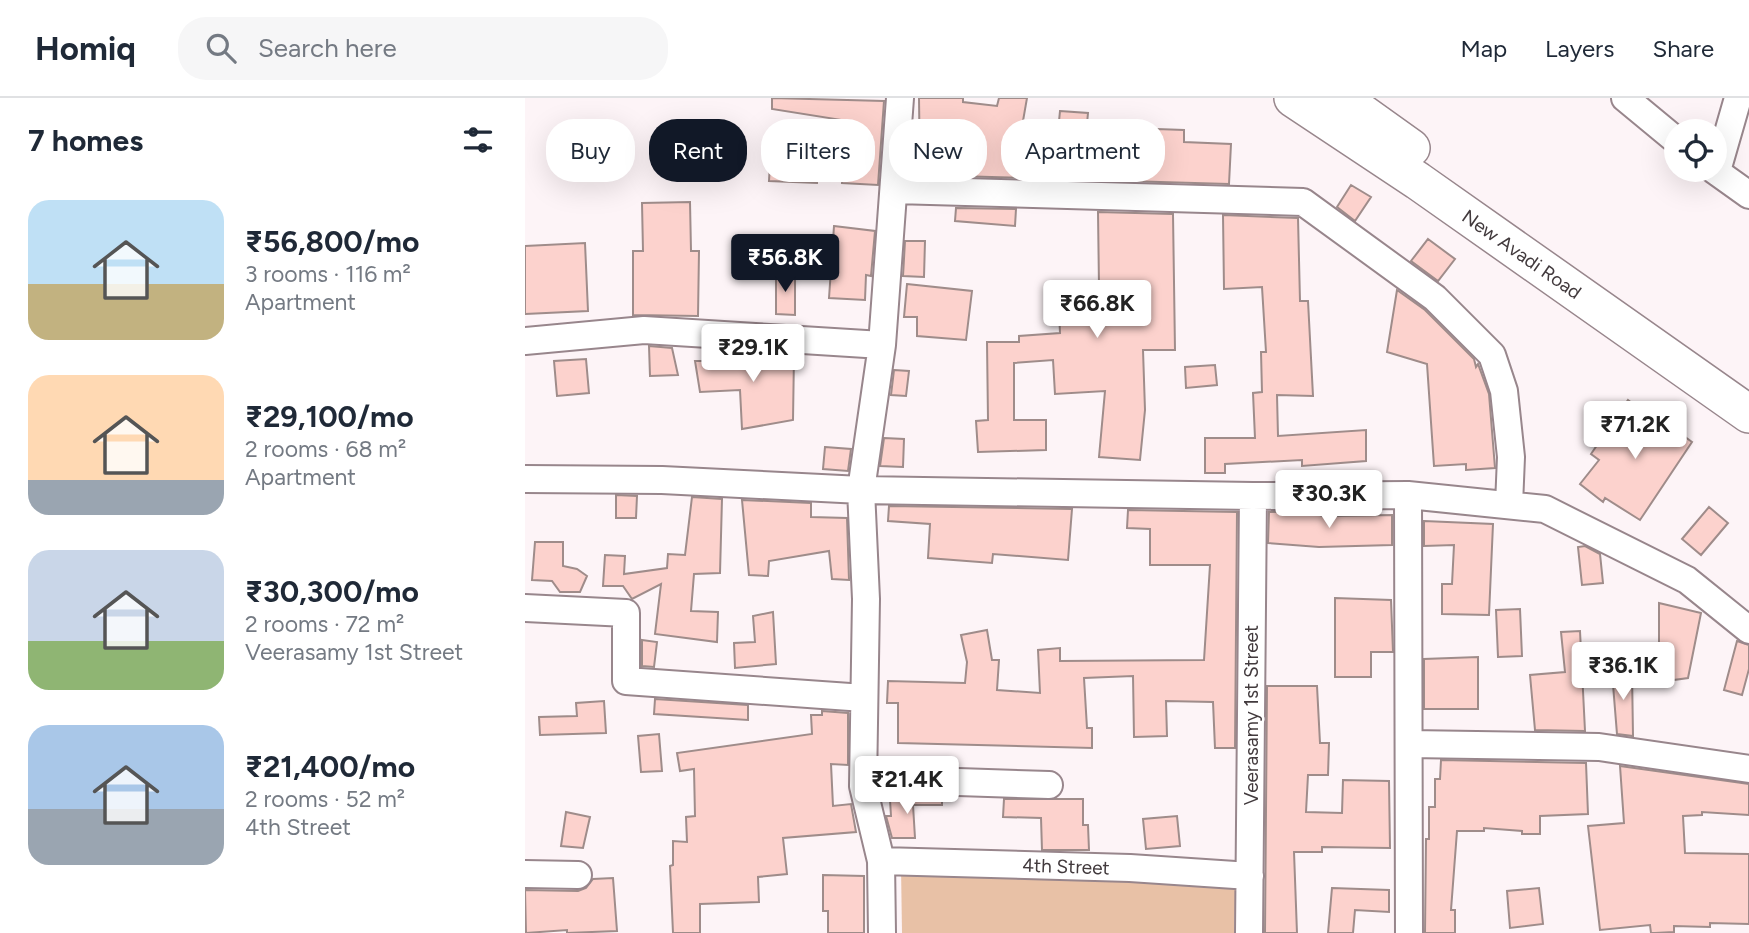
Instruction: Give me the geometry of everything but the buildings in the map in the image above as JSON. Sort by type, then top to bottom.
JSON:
[{"type":"main road","name":"New Avadi Road","points":[[1293,98],[1429,189],[1749,414]]},
{"type":"main road","name":"New Avadi Road","points":[[1341,98],[1749,384]]},
{"type":"street","points":[[882,933],[881,861],[863,786],[866,599],[861,490],[882,345],[900,98]]},
{"type":"street","points":[[1625,98],[1664,130]]},
{"type":"street","points":[[1727,133],[1738,98]]},
{"type":"street","points":[[1727,179],[1749,195]]},
{"type":"street","points":[[895,190],[1303,202],[1436,298],[1492,355],[1504,391],[1511,457],[1509,505]]},
{"type":"street","points":[[525,341],[644,330],[882,345]]},
{"type":"street","points":[[525,479],[662,480],[861,490],[1253,496],[1408,495],[1545,509],[1687,580],[1749,630]]},
{"type":"street","points":[[1408,495],[1409,933]]},
{"type":"street","name":"Veerasamy 1st Street","points":[[1249,933],[1253,496]]},
{"type":"street","points":[[525,608],[626,613],[626,681],[864,698]]},
{"type":"street","points":[[1410,744],[1599,747],[1749,769]]},
{"type":"street","points":[[863,786],[928,781],[1049,785]]},
{"type":"street","name":"4th Street","points":[[881,861],[1117,867],[1249,876]]},
{"type":"street","points":[[525,874],[578,875]]},
{"type":"shaded area","points":[[901,867],[1236,883],[1234,933],[902,933]]}]
